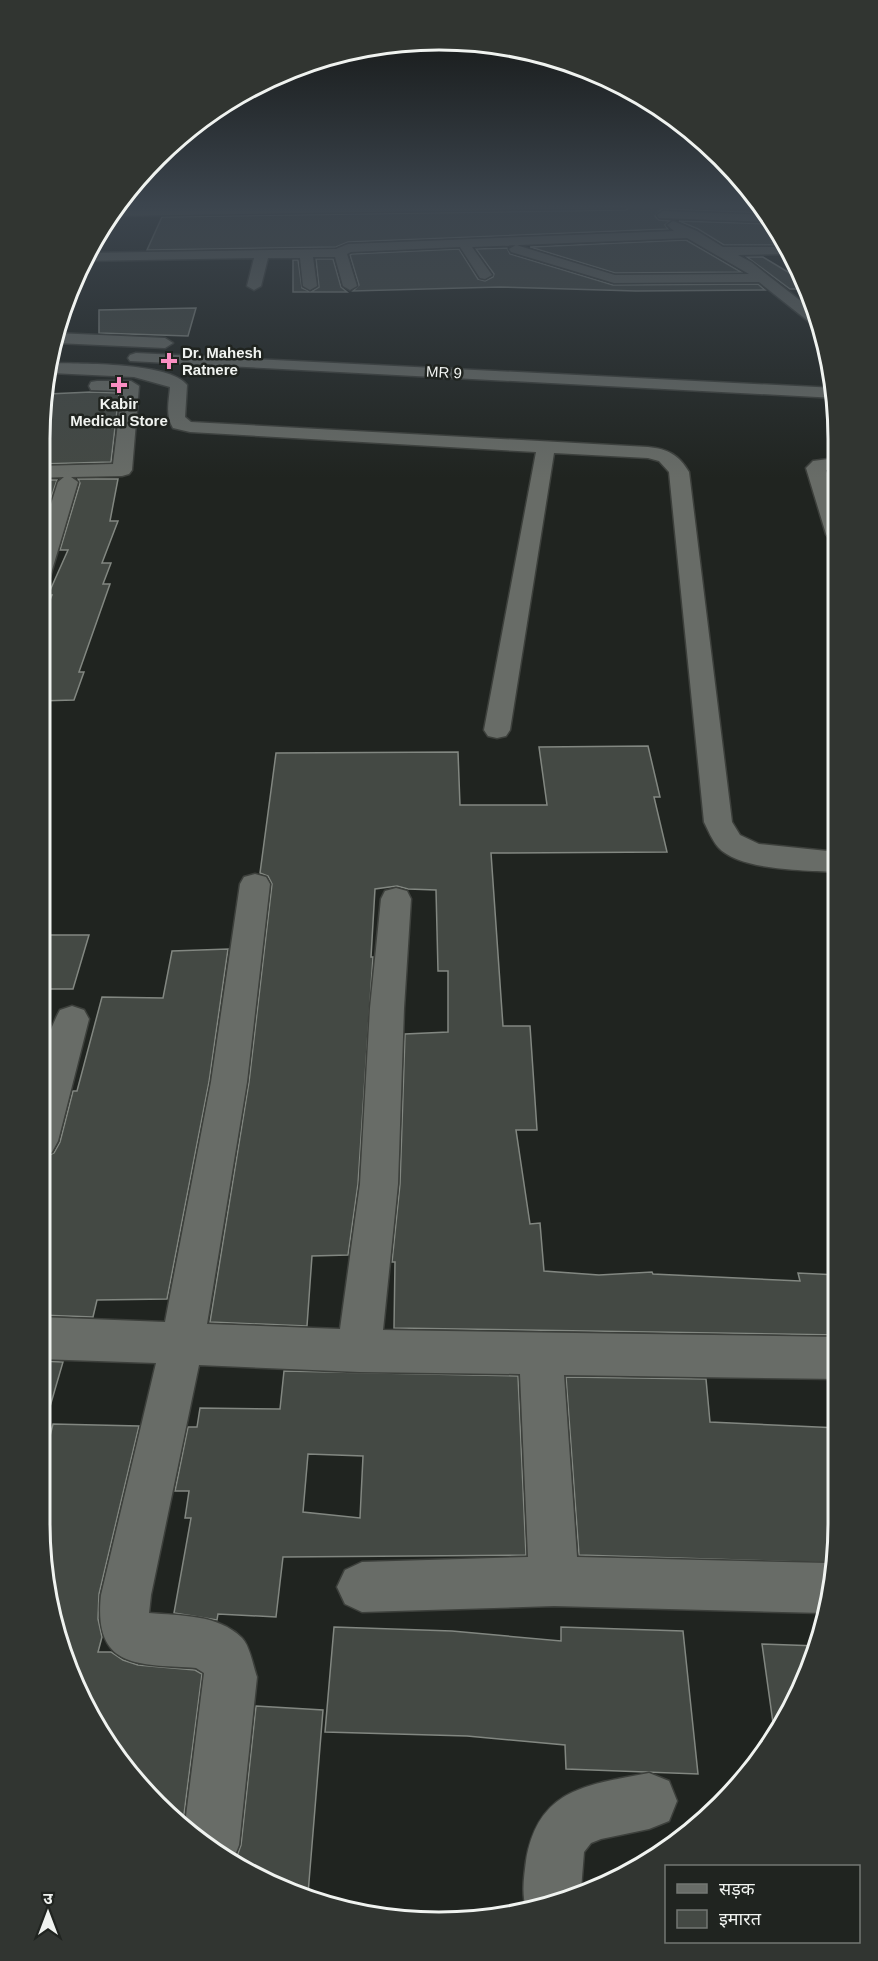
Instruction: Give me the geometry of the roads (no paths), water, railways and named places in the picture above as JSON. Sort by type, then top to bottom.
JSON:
[{"type":"street","points":[[786,296],[808,315]]},
{"type":"street","points":[[794,304],[804,304]]},
{"type":"street","points":[[63,338],[185,344]]},
{"type":"street","name":"MR 9","points":[[59,354],[826,392]]},
{"type":"street","points":[[137,374],[146,358]]},
{"type":"street","points":[[56,368],[153,375],[179,385],[176,417],[179,424],[190,427],[655,453],[674,461],[679,472],[718,822],[728,840],[740,849],[762,855],[828,861]]},
{"type":"street","points":[[50,472],[122,470],[131,386],[68,386],[78,369]]},
{"type":"street","points":[[497,730],[546,447]]},
{"type":"street","points":[[828,464],[816,468],[828,508]]},
{"type":"street","points":[[50,541],[68,482]]},
{"type":"street","points":[[212,1838],[231,1677],[225,1657],[204,1643],[137,1638],[127,1631],[124,1616],[126,1595],[183,1342],[229,1082],[255,884]]},
{"type":"street","points":[[359,1350],[379,1184],[387,1008],[396,899]]},
{"type":"street","points":[[50,1100],[72,1019]]},
{"type":"street","points":[[50,1338],[359,1350],[828,1358]]},
{"type":"street","points":[[541,1352],[554,1581]]},
{"type":"street","points":[[362,1587],[554,1581],[823,1588]]},
{"type":"street","points":[[552,1894],[555,1851],[565,1829],[582,1816],[649,1801]]},
{"type":"place","name":"Dr. Mahesh Ratnere","points":[[169,361]]},
{"type":"place","name":"Kabir Medical Store","points":[[119,385]]}]
